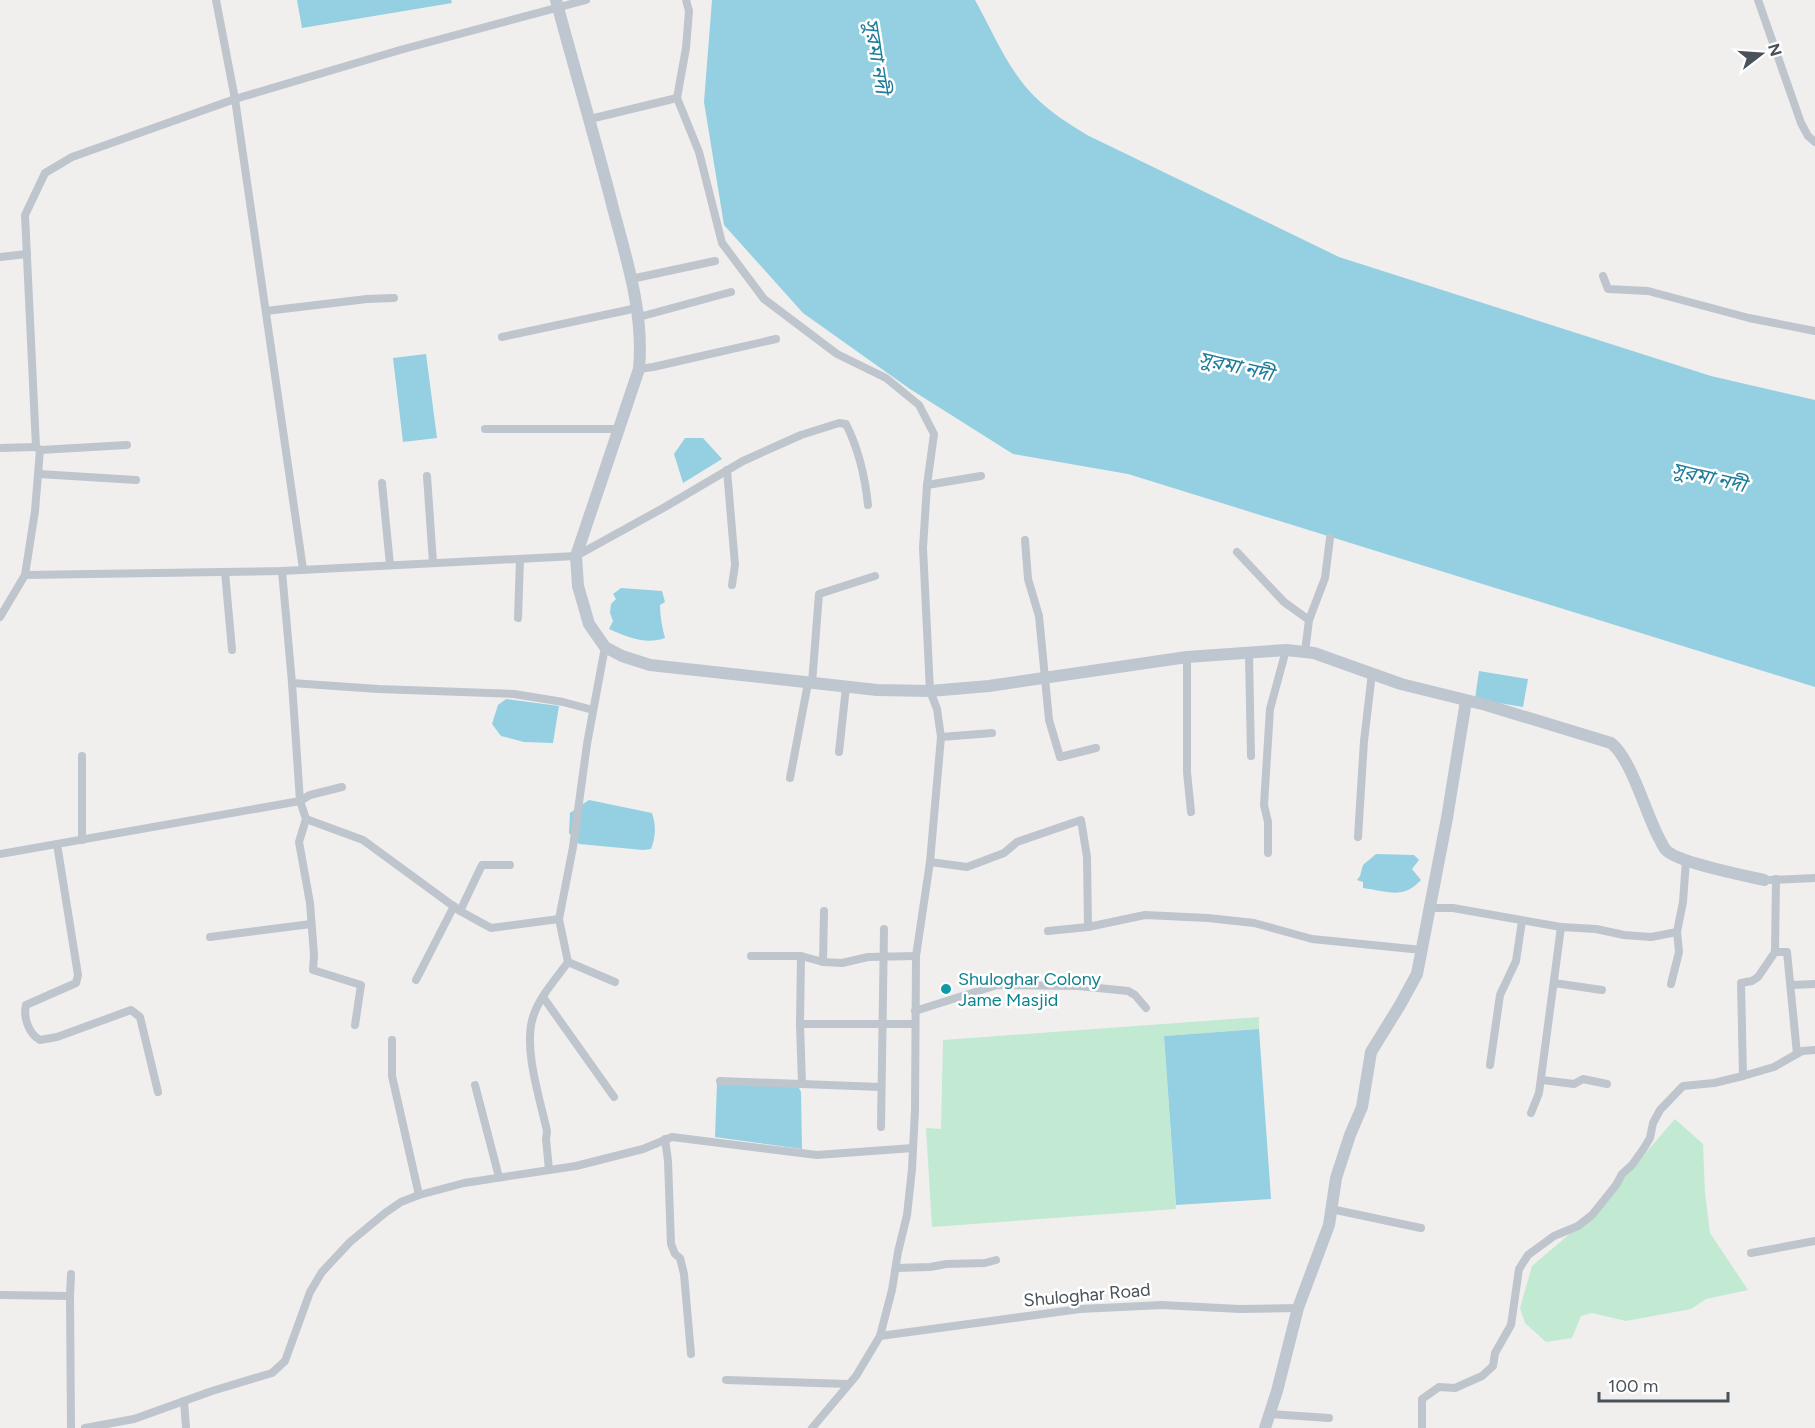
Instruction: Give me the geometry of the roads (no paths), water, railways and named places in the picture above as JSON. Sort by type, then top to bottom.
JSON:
[{"type":"main road","points":[[557,4],[590,119],[631,279],[638,312],[641,349],[639,369],[576,556],[578,586],[589,624],[605,647],[622,656],[650,665],[877,690],[930,692],[989,686],[1187,657],[1286,650],[1314,653],[1401,684],[1467,700],[1611,743],[1618,748],[1655,831],[1666,850],[1686,860],[1770,880]]},
{"type":"main road","points":[[1265,1428],[1298,1308],[1329,1225],[1335,1178],[1362,1107],[1371,1052],[1417,974],[1467,700]]},
{"type":"street","points":[[216,0],[235,99],[303,569]]},
{"type":"street","points":[[0,617],[25,575],[39,474],[25,215],[45,173],[72,157],[235,99],[557,4],[586,0]]},
{"type":"street","points":[[686,0],[689,11],[686,48],[676,98],[699,152],[722,243],[764,299],[837,354],[886,378],[919,405],[934,434],[927,485],[923,548],[930,692],[937,710],[941,737],[930,862],[916,956],[915,1110],[907,1215],[892,1290],[879,1336],[856,1376],[812,1428]]},
{"type":"street","points":[[1758,0],[1801,123],[1815,142]]},
{"type":"street","points":[[590,119],[676,98]]},
{"type":"street","points":[[0,257],[27,254]]},
{"type":"street","points":[[631,279],[715,261]]},
{"type":"street","points":[[1603,276],[1608,289],[1648,291],[1749,318],[1815,331]]},
{"type":"street","points":[[502,337],[731,292]]},
{"type":"street","points":[[266,310],[367,298],[394,298]]},
{"type":"street","points":[[639,369],[776,339]]},
{"type":"street","points":[[25,575],[282,571],[576,556],[743,461],[801,435],[839,423],[846,424],[854,439],[866,480],[868,505]]},
{"type":"street","points":[[485,429],[618,429]]},
{"type":"street","points":[[0,448],[38,449],[127,445]]},
{"type":"street","points":[[727,470],[735,565],[732,585]]},
{"type":"street","points":[[39,474],[136,480]]},
{"type":"street","points":[[427,476],[433,563]]},
{"type":"street","points":[[927,485],[981,476]]},
{"type":"street","points":[[382,483],[390,565]]},
{"type":"street","points":[[1305,652],[1309,620],[1325,578],[1330,538]]},
{"type":"street","points":[[1024,540],[1028,579],[1039,616],[1049,720],[1060,757],[1096,748]]},
{"type":"street","points":[[1237,552],[1284,602],[1309,620]]},
{"type":"street","points":[[518,618],[520,559]]},
{"type":"street","points":[[282,571],[300,801],[306,819],[299,842],[310,903],[313,970],[361,985],[355,1025]]},
{"type":"street","points":[[225,572],[232,650]]},
{"type":"street","points":[[790,778],[810,683],[819,594],[875,576]]},
{"type":"street","points":[[549,1170],[547,1131],[529,1036],[533,1015],[568,962],[559,919],[573,848],[587,744],[605,647]]},
{"type":"street","points":[[1268,853],[1268,822],[1264,805],[1270,710],[1286,650]]},
{"type":"street","points":[[1249,654],[1251,756]]},
{"type":"street","points":[[1187,657],[1187,772],[1191,812]]},
{"type":"street","points":[[1358,837],[1364,741],[1372,673]]},
{"type":"street","points":[[292,683],[514,694],[563,702],[593,710]]},
{"type":"street","points":[[839,752],[846,687]]},
{"type":"street","points":[[941,737],[992,733]]},
{"type":"street","points":[[82,756],[82,840]]},
{"type":"street","points":[[0,854],[300,801],[310,795],[342,787]]},
{"type":"street","points":[[306,819],[363,840],[457,908],[491,927],[559,919]]},
{"type":"street","points":[[930,862],[967,867],[1004,854],[1017,842],[1081,820],[1087,857],[1088,927]]},
{"type":"street","points":[[57,844],[78,975],[76,984],[26,1005],[24,1013],[32,1036],[40,1040],[57,1037],[131,1010],[140,1017],[158,1092]]},
{"type":"street","points":[[1671,984],[1679,952],[1677,932],[1683,902],[1686,860]]},
{"type":"street","points":[[416,980],[482,865],[510,865]]},
{"type":"street","points":[[1743,1076],[1741,983],[1758,977],[1775,952],[1770,880],[1815,878]]},
{"type":"street","points":[[1430,908],[1453,908],[1522,921],[1596,929],[1624,935],[1651,937],[1677,932]]},
{"type":"street","points":[[823,962],[824,911]]},
{"type":"street","points":[[1048,931],[1088,927],[1145,915],[1208,918],[1254,923],[1312,939],[1422,950]]},
{"type":"street","points":[[1490,1065],[1500,995],[1516,961],[1522,921]]},
{"type":"street","points":[[210,937],[311,924]]},
{"type":"street","points":[[1531,1113],[1542,1080],[1561,927]]},
{"type":"street","points":[[881,1127],[884,929]]},
{"type":"street","points":[[1775,952],[1787,952],[1788,971],[1792,984],[1797,1054]]},
{"type":"street","points":[[751,956],[801,956],[823,962],[842,963],[868,957],[916,956]]},
{"type":"street","points":[[801,956],[802,1084]]},
{"type":"street","points":[[568,962],[615,982]]},
{"type":"street","points":[[1554,983],[1602,990]]},
{"type":"street","points":[[1792,984],[1815,984]]},
{"type":"street","points":[[915,1011],[997,985],[1078,986],[1128,991],[1135,995],[1146,1008]]},
{"type":"street","points":[[543,997],[614,1097]]},
{"type":"street","points":[[800,1024],[915,1024]]},
{"type":"street","points":[[392,1040],[392,1076],[419,1195]]},
{"type":"street","points":[[1422,1428],[1422,1399],[1439,1387],[1455,1388],[1482,1376],[1493,1366],[1496,1353],[1510,1325],[1519,1269],[1528,1256],[1554,1236],[1578,1226],[1597,1209],[1644,1148],[1660,1110],[1683,1086],[1714,1083],[1743,1076],[1774,1067],[1802,1051],[1815,1050]]},
{"type":"street","points":[[1542,1080],[1574,1084],[1582,1078],[1607,1084]]},
{"type":"street","points":[[720,1081],[881,1087]]},
{"type":"street","points":[[475,1084],[499,1176]]},
{"type":"street","points":[[85,1428],[134,1419],[272,1373],[285,1361],[310,1292],[322,1272],[350,1242],[385,1213],[401,1202],[419,1195],[499,1176],[576,1166],[643,1149],[672,1137],[817,1155],[913,1148]]},
{"type":"street","points":[[665,1138],[671,1244],[675,1254],[680,1258],[684,1274],[691,1354]]},
{"type":"street","points":[[1331,1209],[1421,1228]]},
{"type":"street","points":[[1751,1253],[1815,1241]]},
{"type":"street","points":[[896,1268],[985,1263],[996,1260]]},
{"type":"street","points":[[71,1274],[71,1428]]},
{"type":"street","points":[[0,1295],[70,1296]]},
{"type":"street","name":"Shuloghar Road","points":[[879,1336],[1080,1309],[1162,1305],[1240,1310],[1298,1308]]},
{"type":"street","points":[[726,1380],[848,1384]]},
{"type":"street","points":[[184,1401],[186,1428]]},
{"type":"street","points":[[1270,1414],[1329,1418]]},
{"type":"water","points":[[297,0],[451,0],[452,3],[302,28]]},
{"type":"water","name":"সুরমা নদী","points":[[712,0],[975,0],[1016,75],[1034,96],[1060,117],[1087,135],[1339,257],[1711,376],[1815,400],[1815,687],[1128,474],[1013,454],[910,389],[803,313],[724,225],[704,102]]},
{"type":"water","points":[[426,354],[437,438],[403,442],[393,358]]},
{"type":"water","points":[[685,438],[703,438],[722,459],[683,483],[674,454]]},
{"type":"water","points":[[621,588],[662,591],[665,602],[660,605],[660,609],[665,638],[644,640],[609,629],[613,621],[610,613],[611,604],[616,599],[613,594]]},
{"type":"water","points":[[1479,671],[1528,679],[1523,707],[1475,699]]},
{"type":"water","points":[[506,699],[559,706],[553,743],[524,742],[501,736],[492,724],[498,705]]},
{"type":"water","points":[[589,800],[652,813],[655,831],[651,849],[579,844],[569,833],[570,813]]},
{"type":"water","points":[[1376,854],[1414,855],[1419,860],[1412,869],[1421,880],[1408,890],[1394,893],[1363,888],[1363,882],[1357,880],[1363,865]]},
{"type":"water","points":[[1259,1029],[1271,1199],[1176,1205],[1164,1036]]},
{"type":"water","points":[[717,1083],[798,1086],[801,1092],[802,1149],[715,1137]]},
{"type":"place","name":"Shuloghar Colony Jame Masjid","points":[[946,989]]}]
